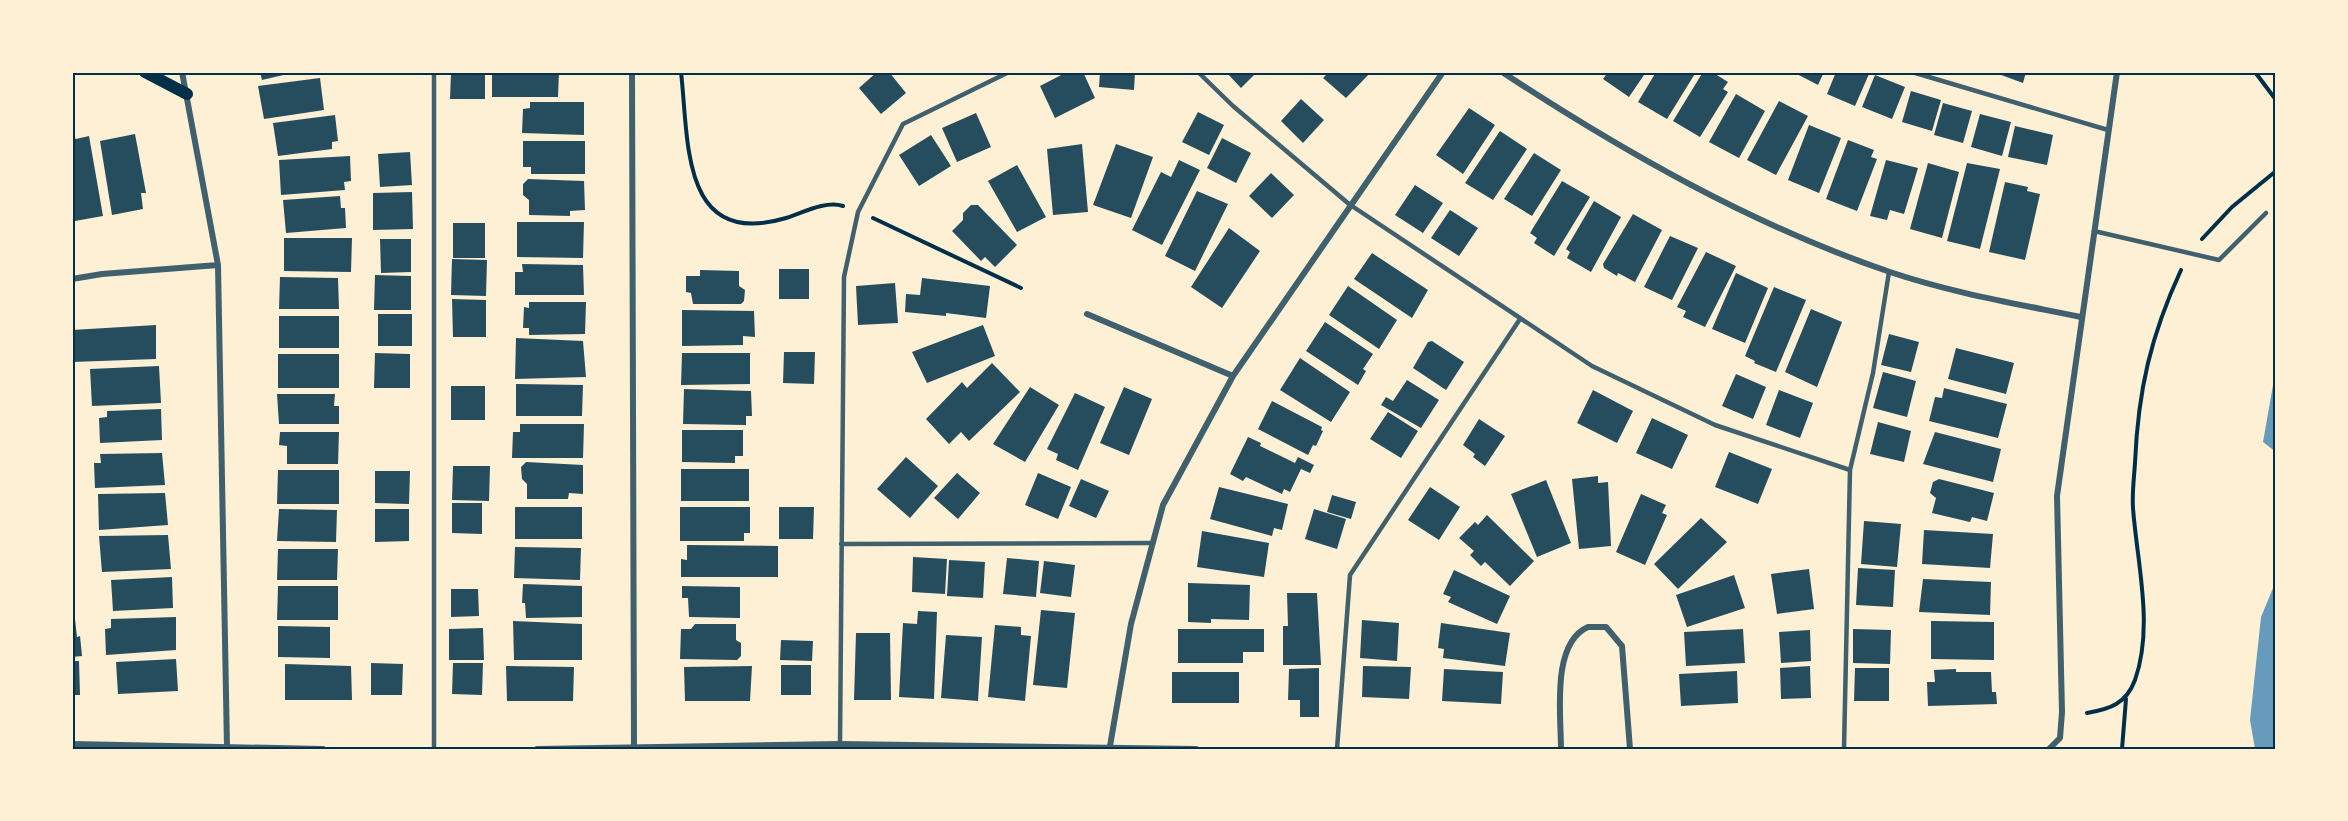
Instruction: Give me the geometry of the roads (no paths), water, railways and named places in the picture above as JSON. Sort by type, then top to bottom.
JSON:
[{"type":"main road","points":[[146,72],[187,94]]},
{"type":"street","points":[[182,72],[218,265],[228,747]]},
{"type":"street","points":[[632,72],[634,747]]},
{"type":"street","points":[[1110,746],[1131,624],[1163,505],[1233,376],[1349,204],[1443,72]]},
{"type":"street","points":[[1502,72],[1591,130],[1759,219],[1889,272],[1929,284],[2081,317]]},
{"type":"street","points":[[2049,749],[2060,738],[2062,712],[2057,496],[2117,72]]},
{"type":"street","points":[[72,279],[102,274],[218,265]]},
{"type":"street","points":[[1087,314],[1233,376]]},
{"type":"street","points":[[1561,749],[1562,670],[1566,648],[1587,627],[1606,627],[1622,646],[1630,749]]},
{"type":"street","points":[[72,744],[322,749]]},
{"type":"street","points":[[537,749],[840,744],[1196,749]]},
{"type":"lane","points":[[434,72],[434,749]]},
{"type":"lane","points":[[840,744],[844,277],[858,212],[903,124],[1009,72]]},
{"type":"lane","points":[[1198,72],[1233,106],[1349,204],[1592,366],[1715,425],[1850,470]]},
{"type":"lane","points":[[1912,72],[2108,130]]},
{"type":"lane","points":[[2094,231],[2219,260],[2266,213]]},
{"type":"lane","points":[[1844,749],[1850,470],[1873,373],[1889,272]]},
{"type":"lane","points":[[1337,749],[1350,575],[1520,319]]},
{"type":"lane","points":[[841,544],[1153,543]]},
{"type":"water","points":[[2276,368],[2276,452],[2263,442]]},
{"type":"water","points":[[2276,581],[2276,749],[2255,749],[2250,720],[2261,617]]}]
